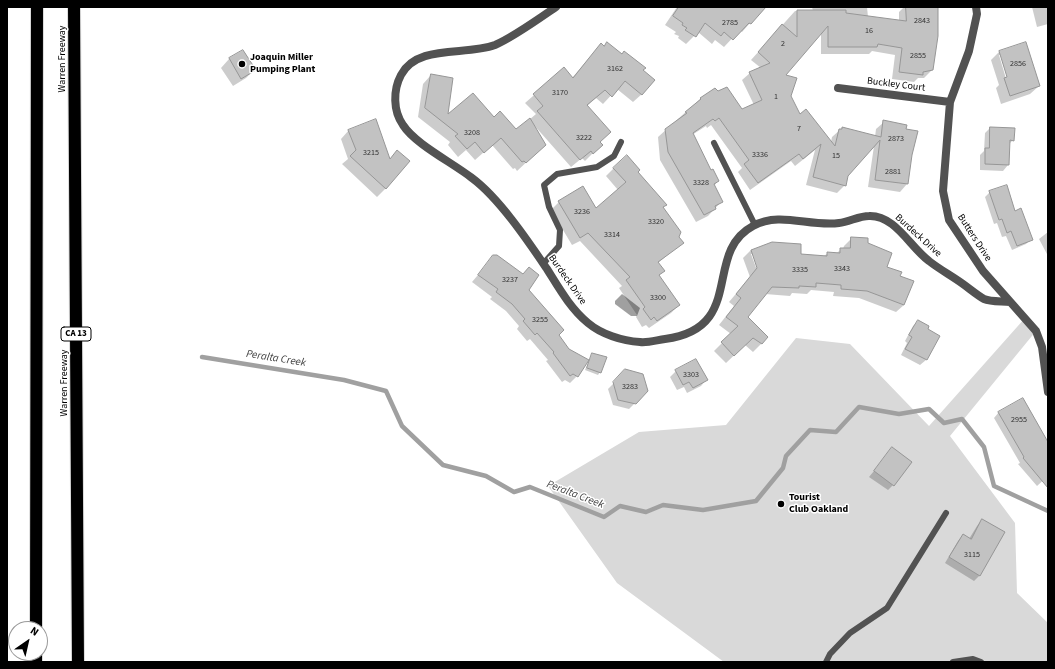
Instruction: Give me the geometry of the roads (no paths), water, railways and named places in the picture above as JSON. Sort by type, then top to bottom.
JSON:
[{"type":"highway","points":[[36,621],[37,7]]},
{"type":"highway","name":"Warren Freeway","points":[[74,7],[78,662]]},
{"type":"street","name":"Burdeck Drive","points":[[556,7],[496,44],[470,51],[425,54],[411,61],[401,74],[395,91],[396,108],[403,125],[419,141],[474,179],[508,215],[569,304],[589,324],[613,337],[641,342],[683,337],[696,331],[707,321],[714,309],[730,252],[738,238],[750,227],[765,221],[781,218],[797,222],[837,224],[870,215],[890,222],[928,260],[985,299],[1010,302]]},
{"type":"street","name":"Butters Drive","points":[[976,7],[977,14],[969,51],[950,102],[943,191],[949,220],[983,271],[1036,331],[1042,347],[1048,392]]},
{"type":"street","name":"Buckley Court","points":[[838,88],[950,102]]},
{"type":"lane","points":[[543,264],[559,246],[560,230],[549,207],[544,185],[557,174],[597,167],[614,156],[621,142]]},
{"type":"lane","points":[[714,143],[755,225]]},
{"type":"lane","points":[[826,662],[830,654],[850,633],[887,608],[946,513]]},
{"type":"lane","points":[[953,662],[972,659],[981,662]]},
{"type":"waterway","name":"Peralta Creek","points":[[202,357],[344,380],[386,391],[402,426],[443,465],[486,476],[514,492],[530,487],[604,517],[620,506],[646,512],[663,505],[703,510],[756,501],[783,468],[786,456],[810,430],[836,432],[859,407],[899,414],[929,409],[944,423],[962,419],[984,447],[994,486],[1048,511]]},
{"type":"place","name":"Joaquin Miller Pumping Plant","points":[[242,64]]},
{"type":"place","name":"Tourist Club Oakland","points":[[781,504]]}]
